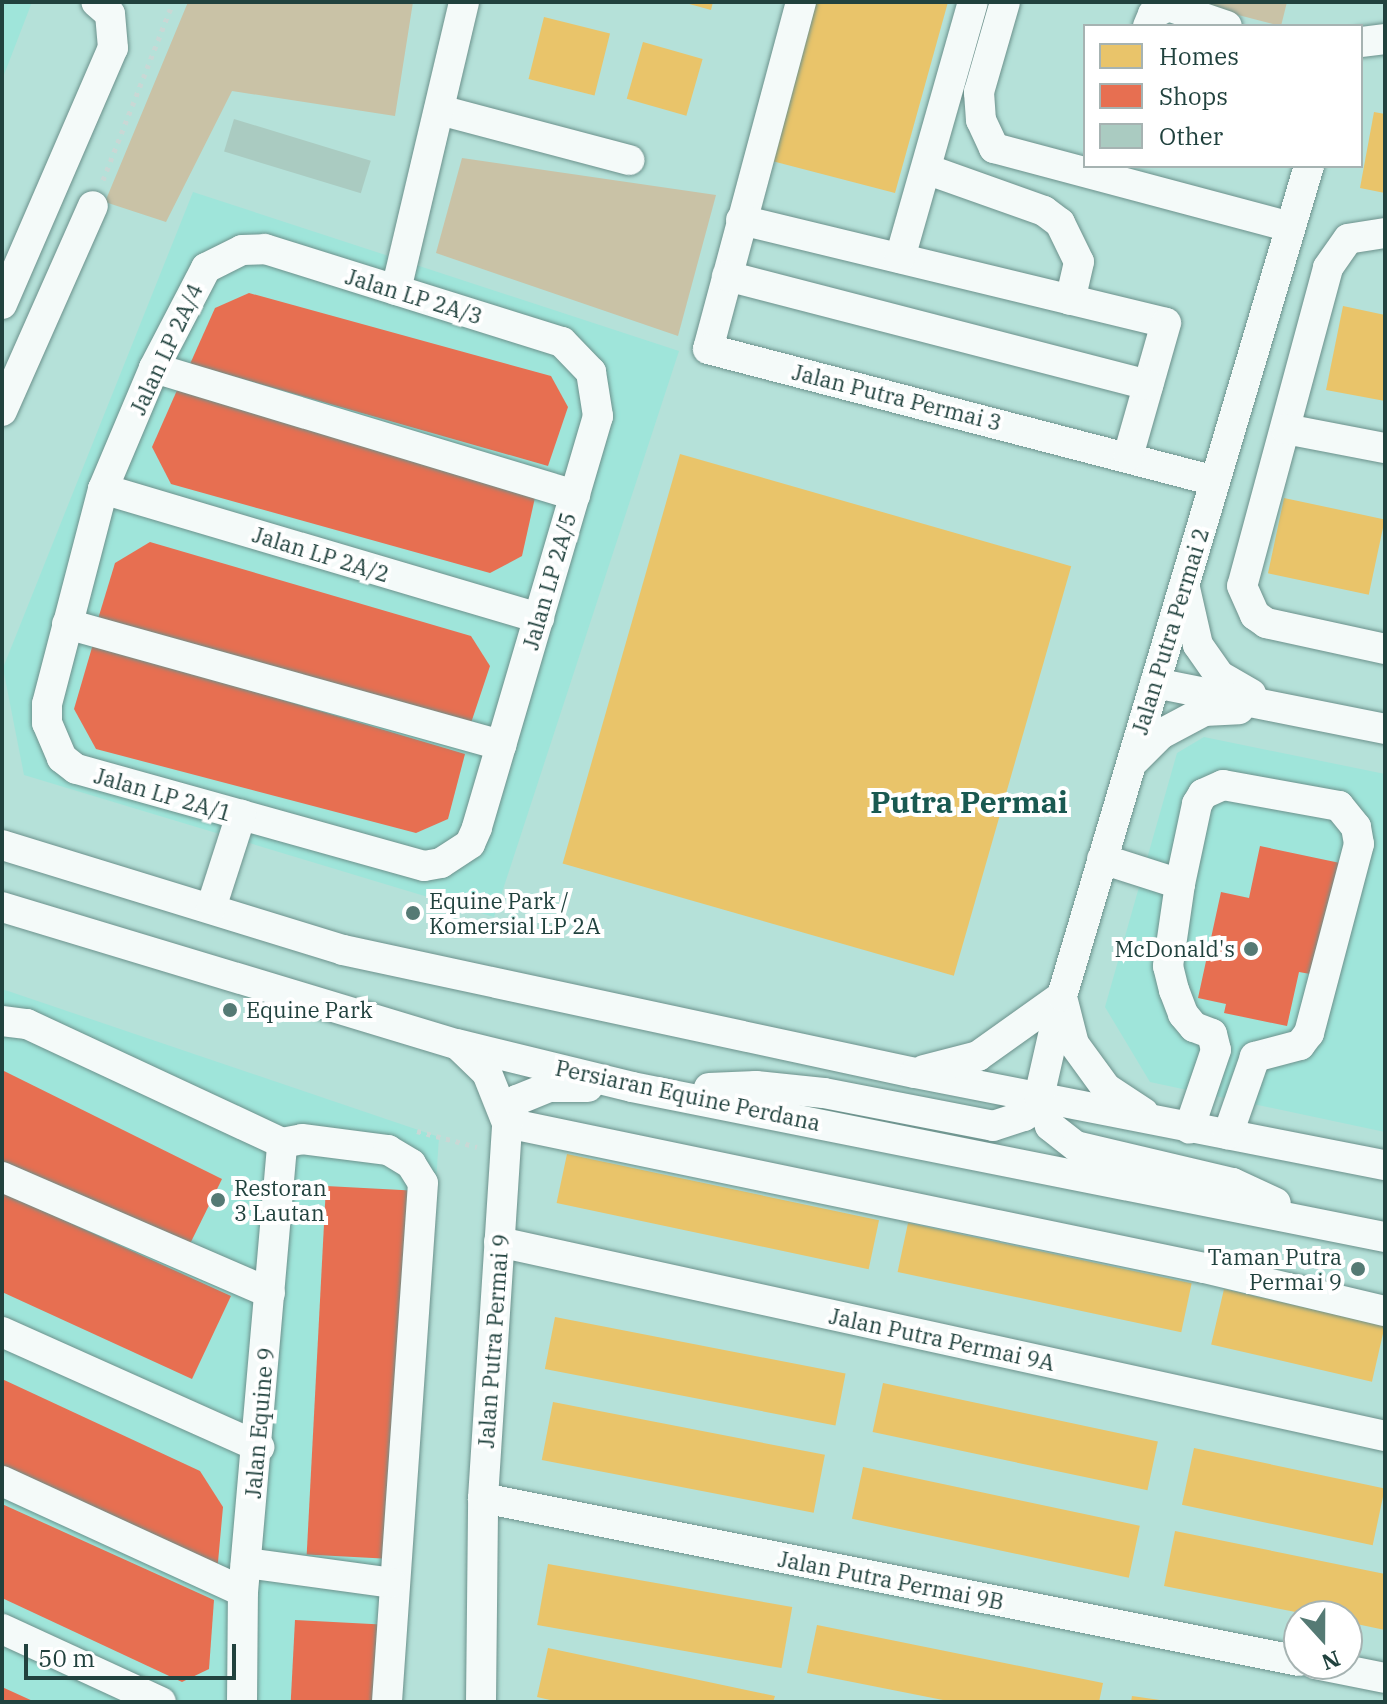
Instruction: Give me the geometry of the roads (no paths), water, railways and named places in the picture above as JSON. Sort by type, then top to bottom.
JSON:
[{"type":"street","points":[[2,304],[113,48],[110,14],[96,2]]},
{"type":"street","points":[[396,290],[464,2]]},
{"type":"street","name":"Jalan Putra Permai 3","points":[[801,2],[708,349],[1215,481]]},
{"type":"street","points":[[900,258],[973,2]]},
{"type":"street","points":[[1005,2],[979,92],[987,135],[1004,154],[1108,173],[1290,227]]},
{"type":"street","points":[[1149,24],[1153,14],[1168,6],[1221,24]]},
{"type":"street","points":[[1363,42],[1385,39]]},
{"type":"street","points":[[440,110],[629,160]]},
{"type":"street","name":"Jalan Putra Permai 2","points":[[1039,1097],[1062,996],[1308,168]]},
{"type":"street","points":[[926,169],[1044,211],[1060,223],[1079,262],[1070,300]]},
{"type":"street","points":[[2,411],[93,206]]},
{"type":"street","points":[[741,220],[1166,323],[1128,456]]},
{"type":"street","points":[[1385,233],[1348,239],[1335,251],[1245,564],[1242,586],[1248,603],[1266,623],[1385,649]]},
{"type":"street","name":"Jalan LP 2A/3","points":[[265,249],[562,342]]},
{"type":"street","name":"Jalan LP 2A/4","points":[[103,489],[154,368],[206,268],[242,250],[265,249]]},
{"type":"street","points":[[727,276],[1148,385]]},
{"type":"street","name":"Jalan LP 2A/5","points":[[477,828],[598,416],[591,372],[562,342]]},
{"type":"street","points":[[154,368],[575,495]]},
{"type":"street","points":[[1286,429],[1385,448]]},
{"type":"street","name":"Jalan LP 2A/2","points":[[103,489],[539,618]]},
{"type":"street","name":"Jalan LP 2A/1","points":[[103,489],[47,704],[47,723],[62,758],[76,769],[424,866],[456,856],[477,828]]},
{"type":"street","points":[[1184,584],[1198,645],[1220,676],[1273,707]]},
{"type":"street","points":[[67,624],[501,745]]},
{"type":"street","points":[[1155,683],[1385,729]]},
{"type":"street","points":[[1131,765],[1161,734],[1204,711],[1273,707]]},
{"type":"street","points":[[1175,1127],[1216,1050],[1212,1034],[1194,1027],[1183,1014],[1171,978],[1180,884],[1197,804],[1212,789],[1223,785],[1339,806],[1356,827],[1359,844],[1309,1033],[1300,1045],[1255,1057],[1228,1134]]},
{"type":"street","points":[[211,908],[241,815]]},
{"type":"street","points":[[2,845],[343,950],[1175,1127],[1228,1134],[1385,1165]]},
{"type":"street","points":[[1102,859],[1180,884]]},
{"type":"street","name":"Persiaran Equine Perdana","points":[[2,907],[457,1044],[632,1087],[667,1090],[1385,1237]]},
{"type":"street","points":[[915,1073],[978,1056],[1062,996],[1074,1044],[1106,1088],[1175,1127]]},
{"type":"street","points":[[14,1022],[282,1143],[302,1139],[388,1150],[411,1164],[423,1183],[392,1583],[387,1702]]},
{"type":"street","points":[[457,1044],[487,1073],[507,1123]]},
{"type":"street","points":[[507,1123],[517,1100],[550,1087],[632,1087]]},
{"type":"street","points":[[667,1090],[769,1087],[993,1126],[1024,1116],[1039,1097]]},
{"type":"street","points":[[1039,1097],[1050,1126],[1076,1146],[1233,1183],[1322,1223]]},
{"type":"street","points":[[507,1123],[1204,1268],[1385,1311]]},
{"type":"street","name":"Jalan Putra Permai 9","points":[[481,1702],[483,1498],[507,1123]]},
{"type":"street","name":"Jalan Equine 9","points":[[242,1702],[244,1578],[259,1447],[282,1143]]},
{"type":"street","points":[[2,1177],[270,1293]]},
{"type":"street","name":"Jalan Putra Permai 9A","points":[[499,1242],[1385,1436]]},
{"type":"street","points":[[2,1332],[259,1447]]},
{"type":"street","points":[[2,1481],[244,1578],[392,1583]]},
{"type":"street","name":"Jalan Putra Permai 9B","points":[[483,1498],[1283,1658]]},
{"type":"street","points":[[2,1629],[161,1702]]},
{"type":"street","points":[[1363,1674],[1385,1678]]},
{"type":"place","name":"Equine Park / Komersial LP 2A","points":[[413,913]]},
{"type":"place","name":"McDonald's","points":[[1251,949]]},
{"type":"place","name":"Equine Park","points":[[230,1010]]},
{"type":"place","name":"Restoran 3 Lautan","points":[[218,1200]]},
{"type":"place","name":"Taman Putra Permai 9","points":[[1358,1269]]},
{"type":"district","name":"Putra Permai","points":[[969,802]]}]
